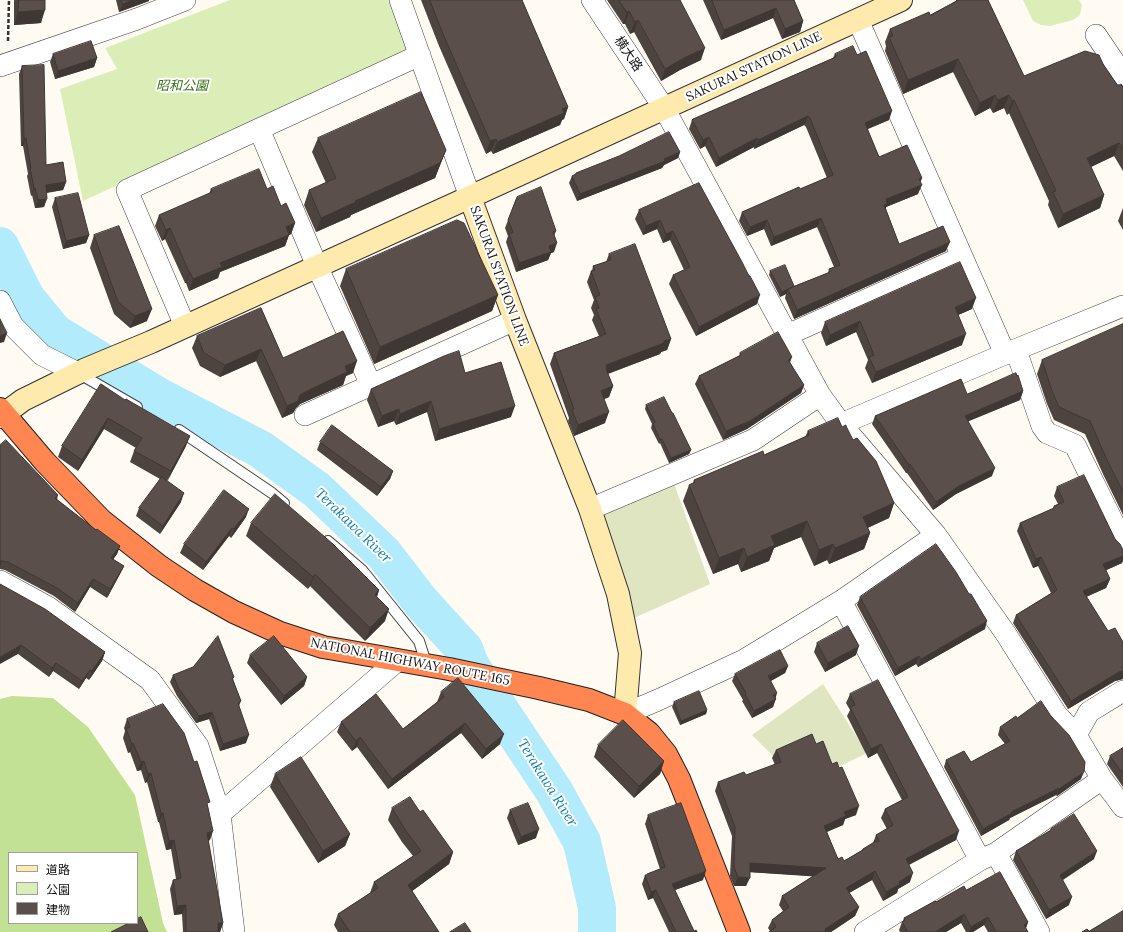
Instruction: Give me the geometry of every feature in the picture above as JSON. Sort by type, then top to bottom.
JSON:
[{"type":"highway","name":"NATIONAL HIGHWAY ROUTE 165","points":[[1,413],[45,462],[102,520],[159,566],[194,590],[234,612],[280,633],[323,647],[449,669],[539,688],[589,700],[625,714],[649,733],[666,754],[679,779],[739,932]]},
{"type":"main road","name":"SAKURAI STATION LINE","points":[[625,714],[630,653],[618,594],[590,509],[515,320],[470,197],[858,20],[892,2]]},
{"type":"main road","points":[[1,413],[23,400],[81,372],[151,342],[470,197]]},
{"type":"street","points":[[4,65],[137,19],[185,0]]},
{"type":"street","points":[[400,0],[470,197]]},
{"type":"street","name":"横大路","points":[[592,0],[664,108],[820,395],[841,424],[936,535],[1006,634],[1057,715],[1076,735],[1102,779],[1123,807]]},
{"type":"street","points":[[858,20],[962,257],[1010,352],[1042,426],[1047,433],[1075,445],[1121,532]]},
{"type":"street","points":[[1096,35],[1123,75]]},
{"type":"street","points":[[184,326],[127,190],[420,55]]},
{"type":"street","points":[[259,129],[317,266],[371,385]]},
{"type":"street","points":[[787,335],[962,257]]},
{"type":"street","points":[[0,301],[13,326],[42,355],[81,372]]},
{"type":"street","points":[[841,424],[1123,306]]},
{"type":"street","points":[[305,416],[515,320]]},
{"type":"street","points":[[590,509],[753,440],[820,395]]},
{"type":"street","points":[[625,714],[744,660],[841,601],[936,535]]},
{"type":"street","points":[[0,581],[48,607],[150,680],[198,746],[220,814],[234,932]]},
{"type":"street","points":[[841,601],[988,857],[1039,932]]},
{"type":"street","points":[[220,814],[397,661]]},
{"type":"street","points":[[1076,735],[1090,712],[1123,691]]},
{"type":"street","points":[[876,929],[988,857],[1102,779]]},
{"type":"lane","points":[[81,372],[145,411]]},
{"type":"lane","points":[[172,426],[185,433],[272,493],[290,508]]},
{"type":"lane","points":[[320,534],[362,570],[419,641],[427,666]]},
{"type":"path","points":[[4,65],[9,0]]},
{"type":"green space","name":"昭和公園","points":[[230,0],[392,0],[408,51],[83,201],[60,89],[117,69],[105,48]]},
{"type":"green space","points":[[1023,0],[1079,0],[1082,5],[1080,15],[1073,20],[1050,26],[1041,25],[1033,21]]},
{"type":"green space","points":[[671,475],[710,584],[634,618],[598,514]]},
{"type":"green space","points":[[823,684],[867,753],[832,770],[774,757],[752,735]]},
{"type":"green space","points":[[12,696],[53,698],[88,727],[135,795],[163,923],[167,932],[0,932],[0,699]]},
{"type":"building","points":[[19,0],[45,0],[45,10],[18,12]]},
{"type":"building","points":[[121,0],[133,0],[123,4]]},
{"type":"building","points":[[430,0],[522,0],[568,107],[562,109],[564,113],[497,142],[496,139],[490,141],[443,34]]},
{"type":"building","points":[[619,0],[680,0],[705,48],[665,69],[638,20],[635,22],[629,11],[627,12]]},
{"type":"building","points":[[712,0],[794,0],[803,21],[785,29],[776,8],[724,30]]},
{"type":"building","points":[[959,0],[988,0],[1024,76],[1085,51],[1099,55],[1103,64],[1118,86],[1121,84],[1123,87],[1123,149],[1119,143],[1087,158],[1104,195],[1063,214],[1053,192],[1056,191],[1014,100],[1012,101],[1009,95],[998,100],[995,95],[980,103],[958,59],[908,80],[889,37],[893,36],[890,29],[929,12],[930,15]]},
{"type":"building","points":[[91,41],[97,58],[58,71],[53,54]]},
{"type":"building","points":[[853,46],[857,55],[866,51],[892,111],[865,123],[879,157],[907,145],[922,178],[919,179],[922,185],[886,199],[887,204],[884,205],[899,244],[943,226],[950,242],[797,310],[788,289],[830,272],[829,269],[840,265],[821,218],[774,237],[767,220],[750,227],[742,212],[799,187],[800,189],[833,175],[810,118],[808,116],[758,140],[757,138],[719,158],[709,137],[703,140],[692,120],[836,57],[835,54]]},
{"type":"building","points":[[44,65],[46,165],[63,162],[66,182],[46,185],[47,199],[38,200],[30,168],[26,138],[24,139],[22,66]]},
{"type":"building","points":[[421,92],[446,150],[440,163],[321,218],[309,190],[336,178],[318,138]]},
{"type":"building","points":[[669,132],[680,152],[664,159],[665,161],[580,194],[572,176],[576,173],[619,156]]},
{"type":"building","points":[[259,169],[267,189],[273,186],[281,206],[286,203],[295,223],[286,227],[289,235],[220,263],[222,267],[193,279],[170,228],[166,230],[159,215],[212,192],[211,189]]},
{"type":"building","points":[[699,183],[760,295],[699,327],[673,275],[690,267],[673,231],[666,234],[660,220],[646,226],[639,210]]},
{"type":"building","points":[[541,187],[556,231],[553,232],[557,243],[549,246],[551,252],[519,263],[509,234],[513,232],[508,220],[517,197]]},
{"type":"building","points":[[78,193],[89,235],[66,241],[55,198]]},
{"type":"building","points":[[457,220],[464,223],[498,295],[380,347],[346,269]]},
{"type":"building","points":[[119,226],[152,309],[135,316],[118,302],[94,235]]},
{"type":"building","points":[[635,244],[671,339],[606,365],[606,369],[613,386],[601,391],[609,412],[578,425],[572,410],[574,409],[554,353],[606,334],[596,309],[599,308],[595,297],[600,295],[591,271],[595,270],[593,266],[611,260],[609,254]]},
{"type":"building","points":[[960,262],[976,298],[955,307],[966,334],[876,372],[869,357],[874,355],[860,321],[830,335],[825,322]]},
{"type":"building","points":[[785,265],[794,286],[782,292],[770,271]]},
{"type":"building","points":[[261,308],[283,358],[343,331],[357,361],[345,366],[347,372],[305,392],[300,395],[298,401],[287,406],[261,349],[225,365],[204,353],[197,336]]},
{"type":"building","points":[[0,319],[7,333],[0,336]]},
{"type":"building","points":[[1123,324],[1123,492],[1090,421],[1059,407],[1042,360]]},
{"type":"building","points":[[778,332],[792,357],[788,360],[804,385],[750,421],[726,431],[699,376],[741,355],[740,353]]},
{"type":"building","points":[[459,351],[465,373],[501,362],[515,406],[439,429],[431,401],[400,414],[399,409],[382,416],[371,389],[444,356]]},
{"type":"building","points":[[1016,373],[1023,391],[965,416],[995,468],[959,486],[936,502],[875,416],[961,379],[967,394]]},
{"type":"building","points":[[101,384],[125,400],[126,399],[190,436],[171,471],[134,451],[142,438],[108,418],[82,460],[62,446]]},
{"type":"building","points":[[664,397],[691,450],[671,458],[662,439],[660,440],[653,424],[655,422],[646,405]]},
{"type":"building","points":[[838,418],[842,427],[846,425],[853,440],[857,438],[876,461],[894,503],[863,517],[870,533],[835,548],[833,544],[819,550],[807,521],[771,536],[775,545],[747,557],[744,548],[719,558],[689,485],[695,482],[694,480],[763,451],[764,455],[809,435],[808,431]]},
{"type":"building","points":[[332,425],[393,471],[381,487],[320,442]]},
{"type":"building","points":[[6,440],[58,495],[55,498],[96,530],[97,529],[120,546],[111,558],[124,566],[110,589],[93,579],[78,603],[57,588],[8,562],[0,561],[0,445]]},
{"type":"building","points":[[1084,475],[1115,539],[1123,550],[1123,556],[1103,564],[1110,579],[1083,591],[1108,631],[1115,628],[1123,642],[1123,671],[1071,701],[1016,615],[1057,590],[1041,557],[1036,559],[1020,523],[1064,502],[1057,487]]},
{"type":"building","points":[[162,477],[184,493],[163,526],[139,508]]},
{"type":"building","points":[[224,490],[249,509],[234,529],[232,528],[206,562],[184,544]]},
{"type":"building","points":[[275,494],[333,544],[379,590],[375,595],[389,609],[370,628],[315,574],[313,577],[251,523]]},
{"type":"building","points":[[936,544],[956,572],[969,594],[971,594],[987,621],[921,659],[919,656],[898,668],[860,597]]},
{"type":"building","points":[[0,584],[45,609],[105,652],[92,671],[90,670],[82,681],[56,663],[52,668],[21,645],[0,657]]},
{"type":"building","points":[[848,626],[859,646],[828,663],[817,643]]},
{"type":"building","points":[[218,636],[234,677],[232,678],[241,701],[238,703],[249,735],[223,744],[212,712],[199,716],[179,689],[173,675],[193,667]]},
{"type":"building","points":[[274,636],[307,677],[284,696],[250,655]]},
{"type":"building","points":[[780,650],[788,666],[768,676],[777,693],[773,695],[776,699],[754,711],[735,674]]},
{"type":"building","points":[[458,678],[504,734],[486,749],[465,723],[392,779],[360,737],[356,741],[341,722],[376,694],[403,729],[444,697],[441,692]]},
{"type":"building","points":[[878,680],[959,831],[906,859],[913,873],[899,882],[900,884],[886,892],[875,871],[846,888],[859,907],[825,929],[826,930],[823,932],[769,932],[776,927],[772,920],[789,907],[782,896],[826,868],[750,863],[750,878],[738,877],[734,867],[735,827],[718,782],[744,772],[746,775],[781,762],[776,750],[812,734],[816,744],[823,741],[832,764],[837,762],[839,768],[842,767],[859,806],[844,812],[846,816],[824,826],[838,859],[842,857],[844,861],[876,841],[879,841],[876,835],[893,825],[885,809],[908,797],[881,744],[871,749],[850,707],[855,705],[850,694]]},
{"type":"building","points":[[699,691],[707,710],[681,721],[674,702]]},
{"type":"building","points":[[1041,701],[1051,716],[1069,735],[1085,762],[1084,772],[1059,789],[1011,812],[1012,813],[983,829],[946,760],[964,751],[971,762],[1010,741],[1000,727],[1016,716],[1017,718]]},
{"type":"building","points":[[163,704],[184,733],[194,762],[197,761],[210,802],[207,803],[213,831],[207,833],[223,923],[218,923],[218,932],[186,932],[186,905],[177,906],[173,880],[181,878],[174,840],[169,841],[163,813],[161,813],[151,773],[148,774],[144,761],[141,762],[126,729],[130,727],[127,719]]},
{"type":"building","points":[[623,720],[664,761],[639,786],[598,745]]},
{"type":"building","points":[[1123,748],[1123,774],[1110,756]]},
{"type":"building","points":[[301,757],[350,834],[323,851],[275,774]]},
{"type":"building","points":[[410,797],[420,812],[423,810],[453,852],[408,885],[439,932],[350,932],[338,914],[378,888],[374,882],[421,851],[406,831],[392,808]]},
{"type":"building","points":[[528,803],[539,829],[521,837],[510,810]]},
{"type":"building","points":[[681,803],[706,871],[672,884],[694,931],[696,930],[697,932],[676,932],[656,890],[651,892],[645,875],[665,867],[648,815]]},
{"type":"building","points":[[1074,814],[1097,851],[1060,875],[1072,897],[1049,910],[1016,851]]},
{"type":"building","points":[[1000,872],[1028,922],[1024,925],[1028,932],[996,932],[988,917],[971,927],[964,914],[935,932],[908,932],[902,922],[905,920],[904,918],[964,886],[966,890]]},
{"type":"building","points":[[1123,911],[1123,932],[1082,932],[1087,929],[1089,931]]},
{"type":"building","points":[[141,917],[148,932],[111,932],[127,924],[138,924],[138,918]]},
{"type":"building","points":[[465,923],[471,932],[450,932]]},
{"type":"waterway","name":"Terakawa River","points":[[0,246],[26,298],[55,333],[156,395],[260,449],[317,490],[384,554],[421,602],[464,649],[470,665],[554,791],[582,842],[597,908],[597,932]]}]
